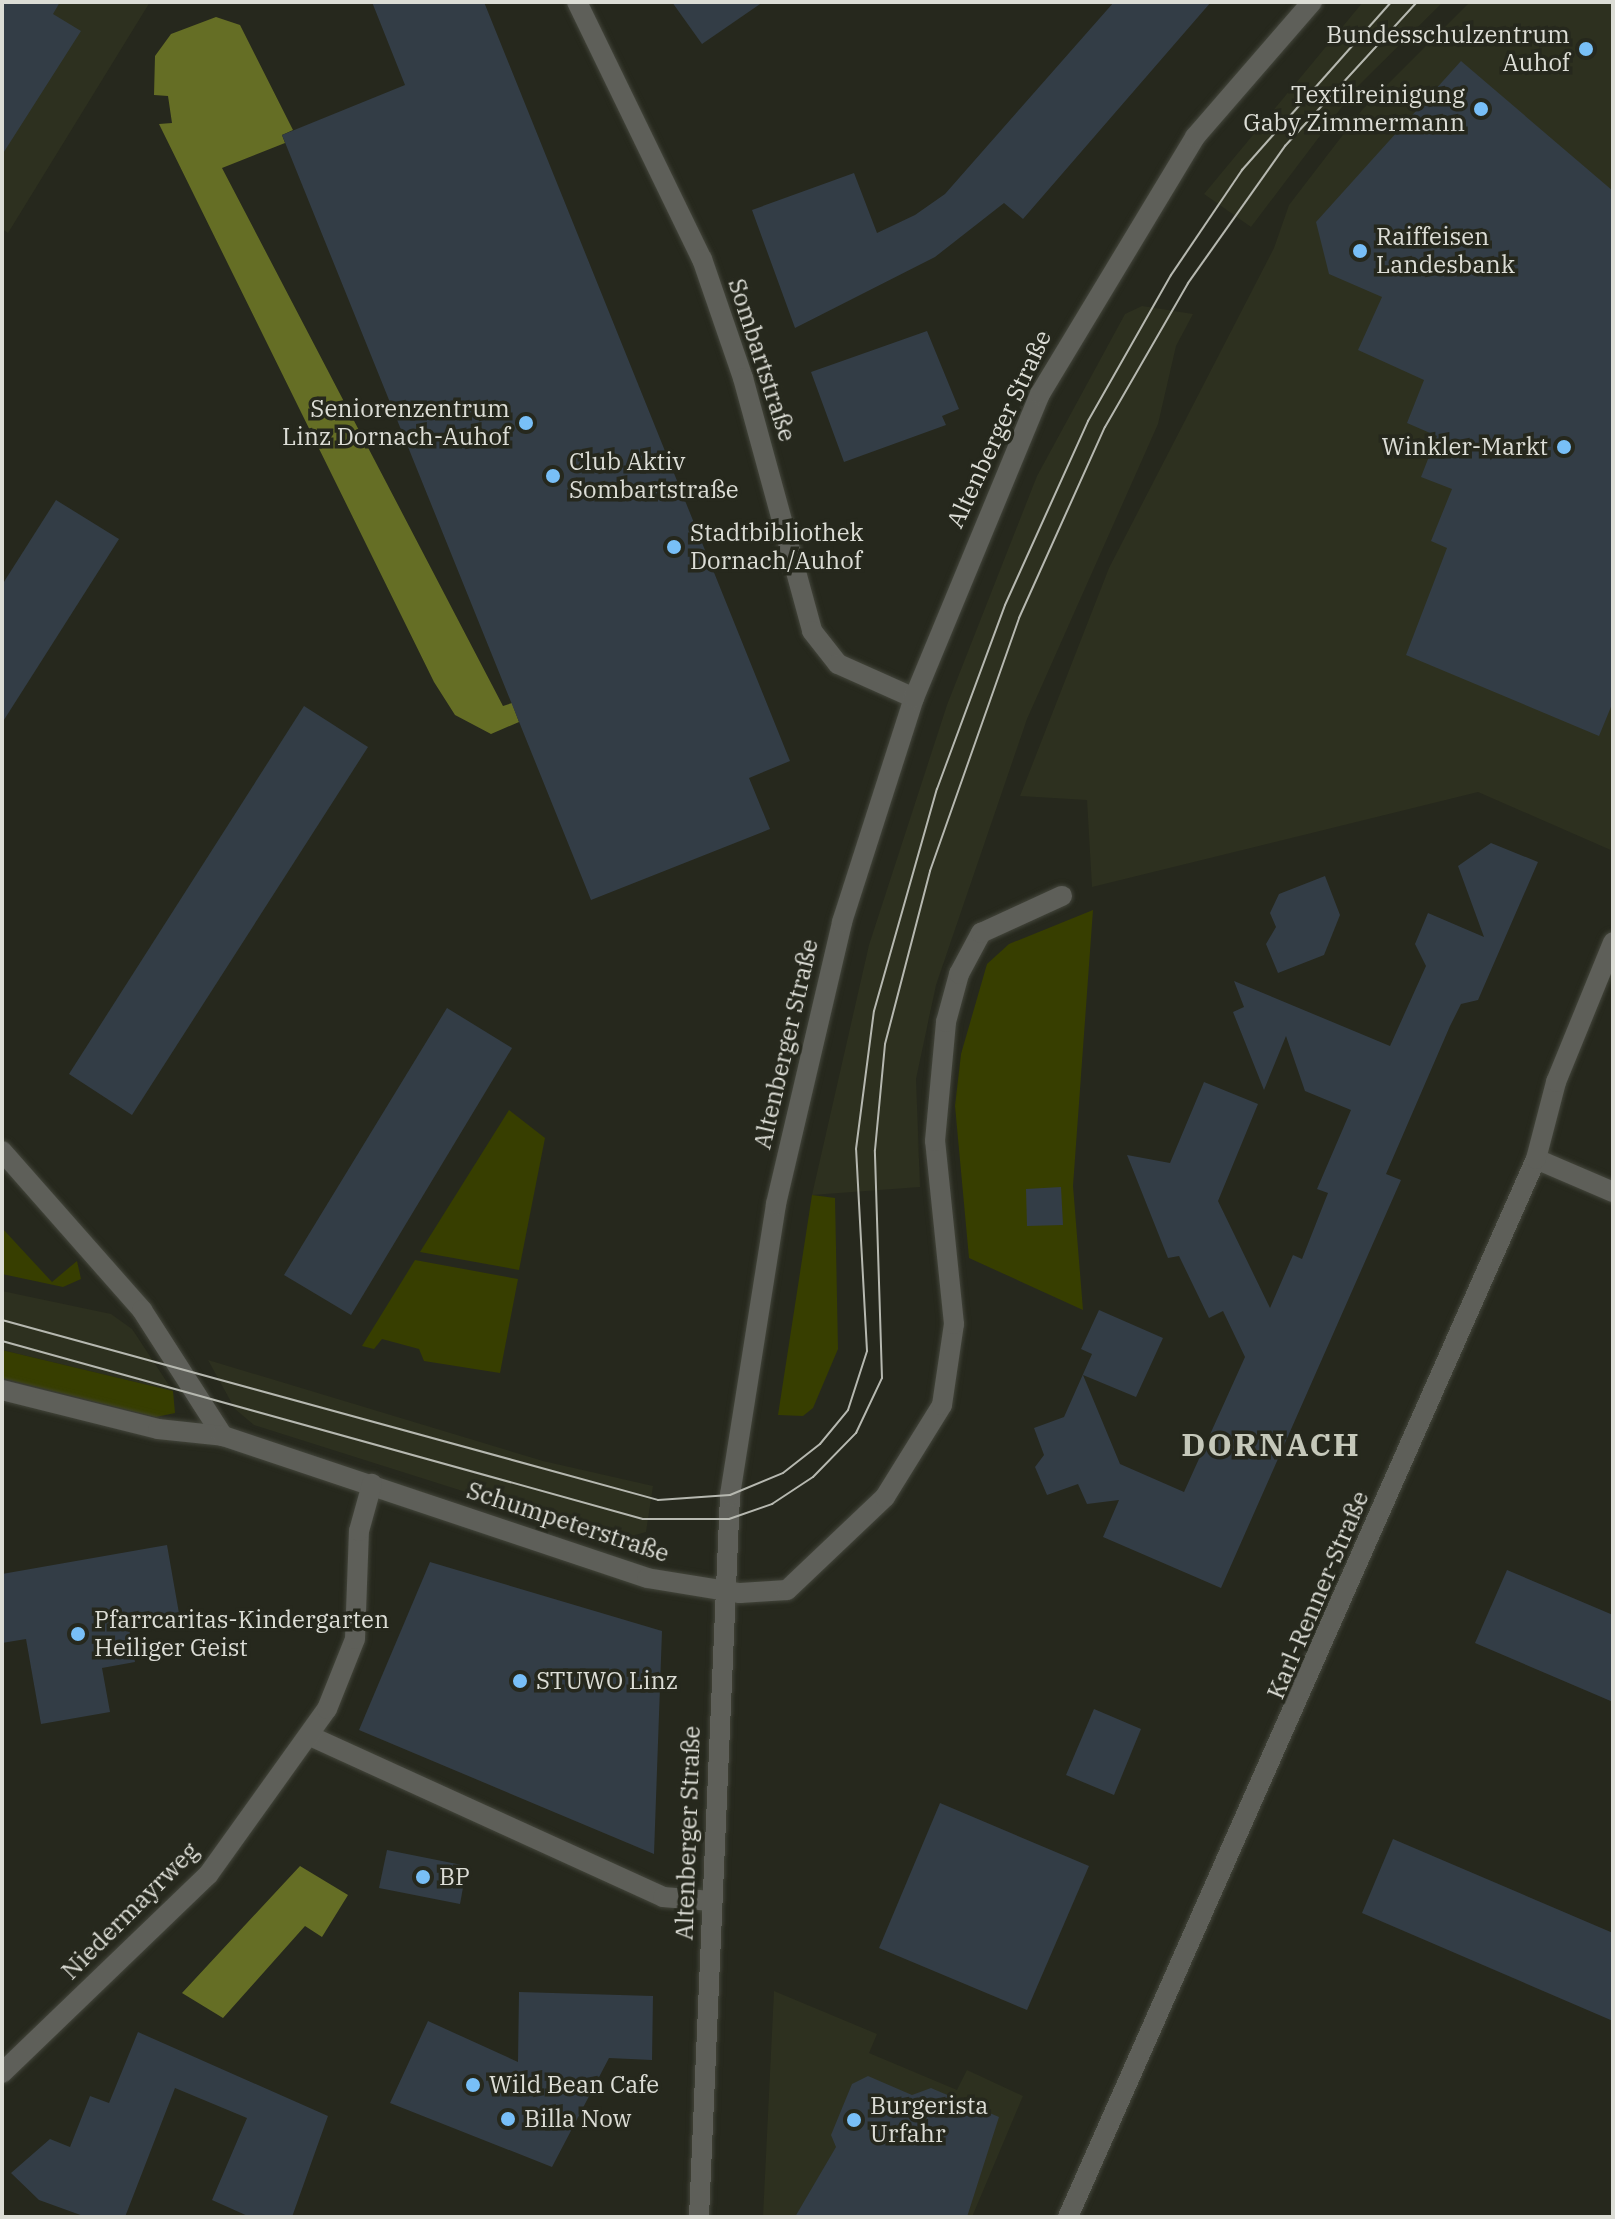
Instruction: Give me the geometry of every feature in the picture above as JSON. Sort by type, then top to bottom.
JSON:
[{"type":"street","name":"Sombartstraße","points":[[577,2],[702,259],[743,378],[812,631],[838,664],[914,698]]},
{"type":"street","name":"Altenberger Straße","points":[[699,2217],[724,1591],[740,1420],[784,1166],[842,922],[914,698],[994,498],[1072,334],[1195,137],[1312,2]]},
{"type":"street","name":"Schumpeterstraße","points":[[2,1390],[158,1429],[223,1436],[647,1578],[724,1591],[768,1594],[797,1585],[885,1497],[930,1432],[950,1378],[954,1324],[935,1141],[946,1022],[959,974],[981,933],[1062,896]]},
{"type":"street","name":"Karl-Renner-Straße","points":[[1068,2217],[1536,1159],[1556,1082],[1613,942]]},
{"type":"street","points":[[2,1151],[142,1310],[223,1436]]},
{"type":"street","points":[[1536,1159],[1613,1192]]},
{"type":"street","name":"Niedermayrweg","points":[[2,2073],[208,1875],[310,1736],[351,1654],[359,1531],[372,1484]]},
{"type":"street","points":[[310,1736],[663,1897],[711,1901]]},
{"type":"shaded area","points":[[2,2],[150,2],[8,233],[2,229]]},
{"type":"shaded area","points":[[1363,2],[1443,2],[1357,87],[1251,227],[1204,194]]},
{"type":"shaded area","points":[[1470,2],[1613,2],[1613,851],[1478,792],[1092,887],[1087,800],[1020,796],[1109,568],[1274,248],[1289,205],[1362,110]]},
{"type":"shaded area","points":[[216,17],[240,25],[293,130],[282,135],[285,143],[222,168],[503,706],[512,703],[519,722],[491,734],[455,715],[434,682],[159,124],[172,123],[168,96],[154,95],[155,56],[171,34]]},
{"type":"shaded area","points":[[1142,306],[1193,314],[1176,346],[1158,424],[1027,719],[936,985],[916,1079],[920,1187],[812,1195],[869,945],[947,705],[1037,476],[1125,314]]},
{"type":"shaded area","points":[[1093,910],[1073,1186],[1083,1310],[969,1258],[955,1106],[961,1054],[987,964],[1009,944]]},
{"type":"shaded area","points":[[509,1110],[545,1138],[519,1270],[420,1252]]},
{"type":"shaded area","points":[[812,1195],[835,1198],[838,1349],[813,1408],[803,1416],[778,1415]]},
{"type":"shaded area","points":[[2,1228],[52,1282],[77,1261],[81,1279],[63,1287],[2,1274]]},
{"type":"shaded area","points":[[415,1260],[518,1279],[500,1373],[424,1361],[419,1349],[382,1339],[374,1349],[362,1346]]},
{"type":"shaded area","points":[[2,1291],[111,1314],[132,1329],[173,1391],[2,1350]]},
{"type":"shaded area","points":[[2,1350],[173,1391],[175,1413],[156,1417],[2,1378]]},
{"type":"shaded area","points":[[208,1360],[543,1461],[653,1486],[646,1532],[617,1540],[254,1425],[235,1409]]},
{"type":"shaded area","points":[[300,1866],[348,1895],[322,1937],[305,1926],[223,2018],[182,1993]]},
{"type":"shaded area","points":[[774,1991],[877,2034],[869,2053],[957,2090],[967,2070],[1023,2096],[972,2217],[763,2217]]},
{"type":"building","points":[[2,2],[60,2],[53,14],[81,31],[2,155]]},
{"type":"building","name":"Seniorenzentrum Linz Dornach-Auhof","points":[[372,2],[484,2],[790,761],[749,778],[770,829],[591,900],[282,135],[405,85]]},
{"type":"building","points":[[672,2],[763,2],[702,44]]},
{"type":"building","points":[[1114,2],[1211,2],[1023,219],[1004,203],[935,257],[795,328],[752,210],[854,173],[877,233],[915,215],[945,194]]},
{"type":"building","points":[[1461,61],[1613,191],[1613,702],[1599,736],[1406,655],[1447,548],[1431,541],[1452,489],[1421,477],[1437,436],[1407,423],[1424,380],[1358,350],[1382,297],[1329,274],[1316,222]]},
{"type":"building","points":[[927,331],[959,409],[942,416],[946,425],[844,462],[811,372]]},
{"type":"building","points":[[56,500],[119,539],[2,723],[2,585]]},
{"type":"building","points":[[304,706],[368,747],[132,1115],[69,1074]]},
{"type":"building","points":[[1491,843],[1538,862],[1478,1000],[1461,1004],[1450,1026],[1386,1174],[1401,1180],[1221,1588],[1103,1537],[1119,1500],[1087,1504],[1078,1484],[1047,1495],[1035,1467],[1044,1455],[1034,1428],[1064,1417],[1092,1354],[1081,1349],[1099,1310],[1163,1338],[1136,1397],[1083,1375],[1120,1464],[1184,1492],[1245,1357],[1223,1311],[1209,1318],[1179,1256],[1168,1258],[1127,1155],[1170,1163],[1204,1082],[1258,1104],[1218,1201],[1270,1308],[1293,1255],[1302,1259],[1328,1193],[1317,1189],[1351,1110],[1305,1091],[1286,1036],[1264,1090],[1233,1012],[1244,1007],[1234,981],[1390,1046],[1426,966],[1415,944],[1428,913],[1484,937],[1458,866]]},
{"type":"building","points":[[1325,876],[1340,915],[1324,955],[1278,973],[1266,944],[1276,927],[1270,913],[1279,894]]},
{"type":"building","points":[[447,1008],[512,1048],[351,1315],[284,1275]]},
{"type":"building","points":[[1061,1187],[1063,1225],[1027,1226],[1026,1189]]},
{"type":"building","name":"Pfarrcaritas-Kindergarten Heiliger Geist","points":[[167,1545],[180,1619],[129,1628],[135,1662],[102,1668],[110,1712],[41,1724],[26,1639],[2,1643],[2,1574]]},
{"type":"building","name":"STUWO Linz","points":[[430,1562],[662,1631],[654,1854],[359,1730]]},
{"type":"building","points":[[1507,1570],[1613,1615],[1613,1702],[1475,1643]]},
{"type":"building","points":[[1094,1709],[1141,1729],[1114,1795],[1066,1775]]},
{"type":"building","points":[[940,1803],[1089,1866],[1027,2010],[879,1948]]},
{"type":"building","points":[[1393,1839],[1613,1933],[1613,2021],[1362,1913]]},
{"type":"building","name":"BP","points":[[387,1850],[467,1866],[460,1904],[379,1888]]},
{"type":"building","points":[[519,1992],[653,1996],[652,2060],[609,2058],[552,2167],[390,2103],[428,2021],[518,2062]]},
{"type":"building","points":[[138,2032],[328,2116],[292,2217],[250,2217],[212,2200],[247,2118],[175,2088],[125,2217],[86,2217],[39,2200],[11,2173],[50,2139],[70,2147],[90,2096],[109,2103]]},
{"type":"building","points":[[868,2076],[912,2095],[931,2088],[999,2117],[967,2217],[795,2217],[836,2147],[831,2135],[852,2084]]},
{"type":"tram line","points":[[2,1320],[658,1500],[730,1495],[783,1473],[820,1444],[848,1410],[867,1351],[856,1149],[874,1011],[937,789],[1005,605],[1088,421],[1171,275],[1242,170],[1391,2]]},
{"type":"tram line","points":[[2,1341],[643,1519],[729,1519],[772,1504],[813,1477],[856,1433],[882,1378],[875,1150],[885,1044],[930,871],[1019,618],[1105,427],[1188,283],[1285,146],[1417,2]]},
{"type":"place","name":"Bundesschulzentrum Auhof","points":[[1586,49]]},
{"type":"place","name":"Textilreinigung Gaby Zimmermann","points":[[1481,109]]},
{"type":"place","name":"Raiffeisen Landesbank","points":[[1360,251]]},
{"type":"place","name":"Seniorenzentrum Linz Dornach-Auhof","points":[[526,423]]},
{"type":"place","name":"Winkler-Markt","points":[[1564,447]]},
{"type":"place","name":"Club Aktiv Sombartstraße","points":[[553,476]]},
{"type":"place","name":"Stadtbibliothek Dornach/Auhof","points":[[674,547]]},
{"type":"place","name":"Pfarrcaritas-Kindergarten Heiliger Geist","points":[[78,1634]]},
{"type":"place","name":"STUWO Linz","points":[[520,1681]]},
{"type":"place","name":"BP","points":[[423,1877]]},
{"type":"place","name":"Wild Bean Cafe","points":[[473,2085]]},
{"type":"place","name":"Billa Now","points":[[508,2119]]},
{"type":"place","name":"Burgerista Urfahr","points":[[854,2120]]},
{"type":"district","name":"DORNACH","points":[[1271,1444]]}]
